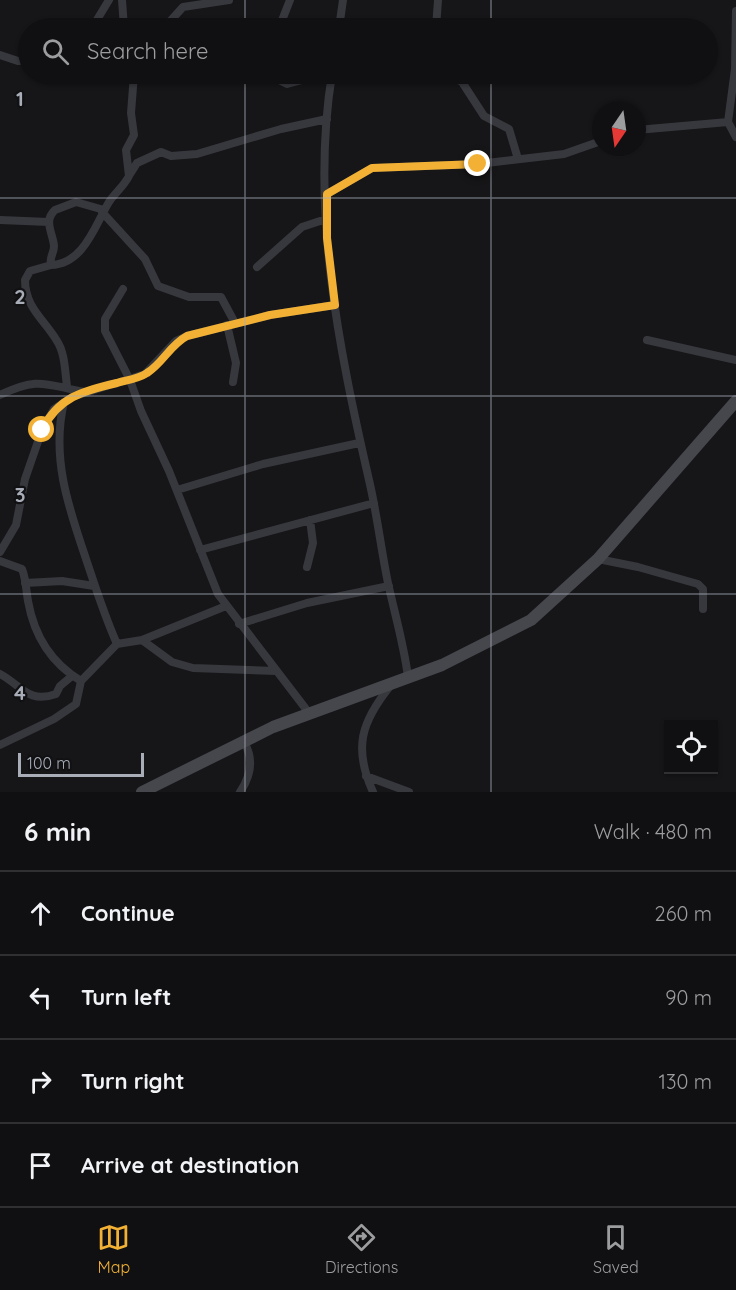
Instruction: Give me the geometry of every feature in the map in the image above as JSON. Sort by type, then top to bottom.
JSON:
[{"type":"street","points":[[98,18],[109,0]]},
{"type":"street","points":[[122,0],[123,18]]},
{"type":"street","points":[[173,18],[183,7],[229,0]]},
{"type":"street","points":[[283,18],[290,0]]},
{"type":"street","points":[[340,18],[343,0]]},
{"type":"street","points":[[437,18],[438,0]]},
{"type":"street","points":[[736,11],[735,69],[728,122],[736,137]]},
{"type":"street","points":[[0,55],[18,61]]},
{"type":"street","points":[[130,174],[126,150],[134,135],[131,113],[133,84]]},
{"type":"street","points":[[331,84],[327,118],[326,219],[335,305],[359,443],[374,503],[389,586],[404,643],[408,677]]},
{"type":"street","points":[[463,84],[484,116],[509,129],[518,159]]},
{"type":"street","points":[[67,386],[58,343],[41,322],[25,289],[26,277],[30,271],[65,262],[83,246],[93,234],[103,211],[137,163],[161,152],[173,156],[197,154],[327,118]]},
{"type":"street","points":[[646,129],[728,122]]},
{"type":"street","points":[[327,194],[372,168],[445,167],[564,154],[592,144]]},
{"type":"street","points":[[51,265],[50,259],[54,248],[49,222],[55,210],[70,203],[88,204],[103,211],[145,259],[158,286],[189,297],[221,297],[231,324],[236,363],[233,382]]},
{"type":"street","points":[[257,267],[302,227],[326,219]]},
{"type":"street","points":[[0,220],[49,222]]},
{"type":"street","points":[[123,289],[105,319],[104,327],[113,351],[130,380],[134,394],[177,490],[218,594],[309,713]]},
{"type":"street","points":[[0,552],[16,525],[23,487],[42,430],[54,409],[85,392],[130,380],[152,369],[176,341],[198,332],[335,305]]},
{"type":"street","points":[[647,340],[736,360]]},
{"type":"street","points":[[0,395],[36,382],[67,386],[85,392]]},
{"type":"street","points":[[142,792],[309,713],[391,684],[474,650],[531,620],[598,559],[730,414],[736,401]]},
{"type":"street","points":[[64,402],[59,439],[65,498],[94,586],[117,644]]},
{"type":"street","points":[[177,490],[263,464],[359,443]]},
{"type":"street","points":[[200,550],[374,503]]},
{"type":"street","points":[[307,567],[313,543],[310,520]]},
{"type":"street","points":[[598,559],[638,567],[698,584],[703,589],[704,609]]},
{"type":"street","points":[[0,561],[22,568],[30,610],[39,640],[72,676],[81,681]]},
{"type":"street","points":[[25,583],[62,581],[94,586]]},
{"type":"street","points":[[239,624],[292,607],[389,586]]},
{"type":"street","points":[[0,745],[54,719],[76,704],[81,681],[117,644],[142,640],[226,606]]},
{"type":"street","points":[[142,640],[172,662],[193,668],[276,671]]},
{"type":"street","points":[[0,674],[26,694],[37,698],[56,694],[63,683],[72,676]]},
{"type":"street","points":[[373,792],[366,776],[360,742],[372,713],[391,684]]},
{"type":"street","points":[[240,792],[248,779],[251,766],[249,751],[244,742]]},
{"type":"street","points":[[366,776],[409,792]]},
{"type":"route","points":[[42,430],[54,409],[64,402],[85,392],[145,374],[159,362],[176,341],[187,336],[270,315],[335,305],[327,238],[327,194],[352,181],[362,171],[378,167],[445,167],[478,164]]}]
